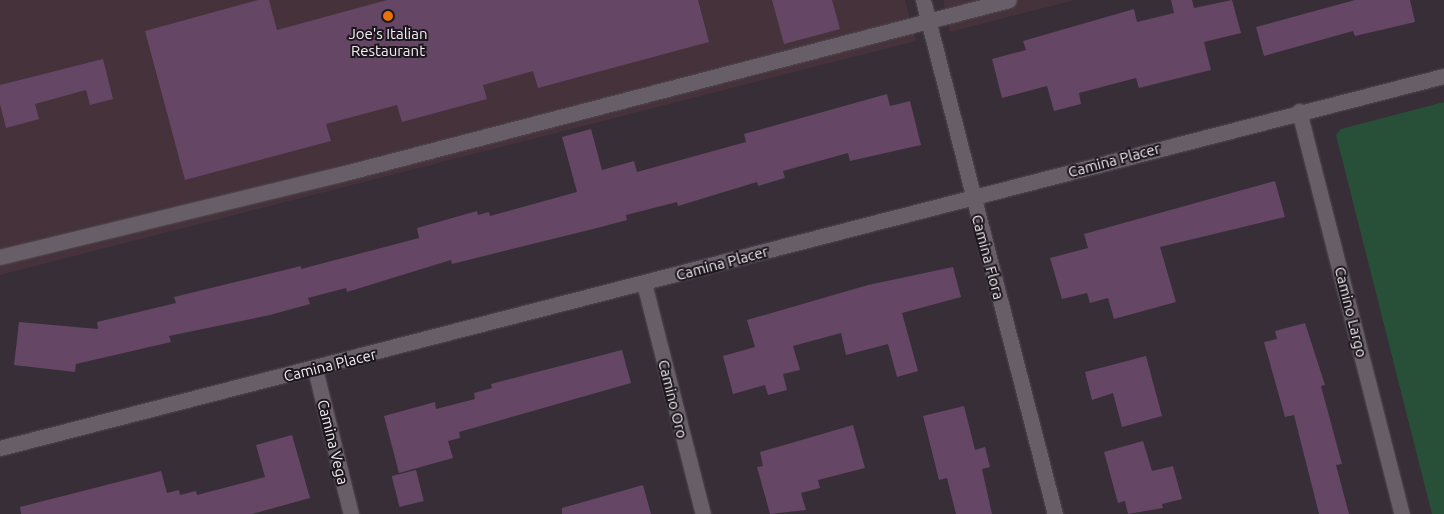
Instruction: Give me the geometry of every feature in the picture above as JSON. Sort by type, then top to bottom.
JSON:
[{"type":"street","name":"Camina Flora","points":[[923,0],[972,197],[1055,514]]},
{"type":"street","points":[[0,257],[341,174],[1010,0]]},
{"type":"street","name":"Camina Placer","points":[[0,448],[644,284],[1299,111],[1444,76]]},
{"type":"street","name":"Camino Largo","points":[[1299,111],[1402,514]]},
{"type":"street","name":"Camino Oro","points":[[644,284],[702,514]]},
{"type":"street","name":"Camina Vega","points":[[315,369],[351,514]]},
{"type":"shaded area","points":[[0,0],[905,0],[916,41],[0,275]]},
{"type":"shaded area","points":[[943,0],[1075,0],[950,32]]},
{"type":"green space","points":[[1444,102],[1444,514],[1432,514],[1336,135],[1341,129]]},
{"type":"building","points":[[258,0],[269,0],[277,30],[387,0],[698,0],[709,42],[538,88],[533,71],[483,85],[487,99],[402,122],[397,105],[326,124],[331,141],[185,180],[145,31]]},
{"type":"building","points":[[772,0],[832,0],[840,29],[784,44]]},
{"type":"building","points":[[1171,0],[1192,0],[1194,8],[1232,0],[1241,33],[1204,42],[1211,70],[1139,88],[1136,78],[1079,93],[1081,104],[1054,111],[1047,86],[1002,98],[992,59],[1026,50],[1023,41],[1134,9],[1137,22],[1174,13]]},
{"type":"building","points":[[1355,0],[1410,0],[1415,22],[1355,36],[1353,31],[1264,56],[1256,27]]},
{"type":"building","points":[[103,59],[113,99],[90,105],[86,90],[35,104],[39,119],[6,128],[0,104],[0,85]]},
{"type":"building","points":[[887,94],[890,106],[910,101],[921,145],[850,161],[848,153],[783,171],[785,178],[758,186],[757,182],[678,206],[677,202],[626,215],[627,220],[452,264],[451,260],[347,292],[346,288],[308,298],[310,304],[270,315],[169,336],[171,342],[76,364],[75,372],[14,365],[19,322],[98,329],[97,322],[176,303],[174,297],[301,266],[301,269],[419,238],[417,228],[477,211],[478,215],[489,212],[490,216],[577,192],[562,137],[591,129],[602,170],[634,161],[637,172],[746,142],[744,134]]},
{"type":"building","points":[[1275,181],[1285,217],[1160,247],[1176,302],[1114,319],[1108,298],[1090,303],[1087,293],[1062,299],[1050,258],[1088,248],[1084,234]]},
{"type":"building","points":[[953,267],[961,297],[902,313],[918,371],[897,377],[888,344],[846,355],[841,333],[793,346],[800,370],[783,374],[787,390],[768,395],[765,385],[733,394],[723,356],[755,347],[747,320],[868,285]]},
{"type":"building","points":[[1305,323],[1325,385],[1321,386],[1342,464],[1336,465],[1349,514],[1319,514],[1294,415],[1285,417],[1264,342],[1277,339],[1275,331]]},
{"type":"building","points":[[622,350],[631,383],[459,432],[460,438],[448,441],[453,458],[399,473],[384,416],[435,402],[436,409],[475,399],[474,393],[492,388],[491,384]]},
{"type":"building","points":[[1146,356],[1162,416],[1122,427],[1113,393],[1092,400],[1085,372]]},
{"type":"building","points":[[964,406],[975,450],[985,447],[990,467],[982,469],[992,514],[956,514],[947,478],[939,480],[923,416]]},
{"type":"building","points":[[853,425],[865,468],[818,480],[820,488],[801,493],[806,510],[770,514],[757,467],[763,466],[760,452]]},
{"type":"building","points":[[292,435],[310,498],[252,514],[21,514],[20,507],[161,471],[167,493],[179,490],[180,495],[196,491],[197,495],[265,477],[256,445]]},
{"type":"building","points":[[1143,441],[1152,471],[1173,466],[1182,499],[1162,504],[1163,508],[1128,514],[1125,501],[1118,503],[1104,452]]},
{"type":"building","points":[[416,470],[424,501],[399,507],[392,476]]},
{"type":"building","points":[[643,485],[651,514],[562,514],[562,508]]},
{"type":"place","name":"Joe's Italian Restaurant","points":[[388,16]]}]
